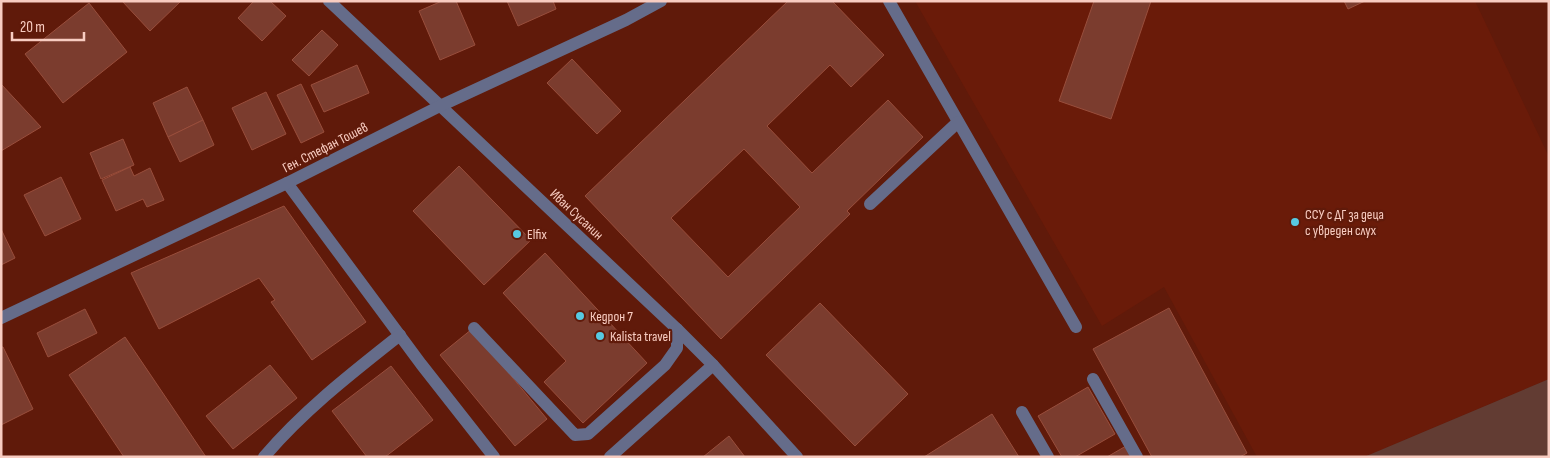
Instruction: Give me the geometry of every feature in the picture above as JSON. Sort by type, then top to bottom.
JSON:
[{"type":"street","name":"Иван Сусанин","points":[[330,1],[677,329],[713,365],[797,457]]},
{"type":"street","name":"Ген. Стефан Тошев","points":[[1,318],[288,183],[440,106],[626,20],[661,1]]},
{"type":"street","points":[[889,1],[1076,327]]},
{"type":"street","points":[[870,204],[958,122]]},
{"type":"street","points":[[288,183],[400,335],[494,457]]},
{"type":"street","points":[[474,328],[576,435],[588,434],[665,365],[676,348],[677,329]]},
{"type":"street","points":[[264,457],[319,400],[400,335]]},
{"type":"street","points":[[610,457],[713,365]]},
{"type":"street","points":[[1093,378],[1137,457]]},
{"type":"street","points":[[1022,412],[1048,457]]},
{"type":"shaded area","name":"ССУ с ДГ за деца с увреден слух","points":[[915,1],[1475,1],[1549,157],[1549,379],[1364,457],[1257,457],[1164,287],[1102,326]]},
{"type":"shaded area","points":[[1549,379],[1549,457],[1364,457]]},
{"type":"building","points":[[122,1],[181,1],[150,31]]},
{"type":"building","points":[[254,1],[270,1],[286,16],[262,41],[238,18]]},
{"type":"building","points":[[442,1],[456,1],[475,45],[440,60],[419,11]]},
{"type":"building","points":[[507,1],[553,1],[556,9],[518,26]]},
{"type":"building","points":[[788,1],[832,1],[884,55],[851,87],[830,65],[767,126],[812,173],[888,100],[923,137],[847,211],[850,214],[721,339],[585,196]],"holes":[[[744,149],[800,207],[728,277],[671,218]]]},
{"type":"building","points":[[1094,1],[1151,1],[1111,119],[1059,101]]},
{"type":"building","points":[[1344,1],[1365,1],[1348,9]]},
{"type":"building","points":[[89,3],[127,52],[63,103],[25,54]]},
{"type":"building","points":[[322,30],[338,45],[309,76],[292,60]]},
{"type":"building","points":[[572,59],[621,111],[597,134],[547,83]]},
{"type":"building","points":[[357,65],[369,93],[324,112],[311,85]]},
{"type":"building","points":[[1,84],[41,127],[1,151]]},
{"type":"building","points":[[301,84],[324,132],[301,143],[277,95]]},
{"type":"building","points":[[187,87],[203,120],[168,137],[153,103]]},
{"type":"building","points":[[266,92],[286,134],[252,150],[232,108]]},
{"type":"building","points":[[203,120],[214,145],[180,162],[168,137]]},
{"type":"building","points":[[123,139],[134,165],[101,179],[90,153]]},
{"type":"building","points":[[459,166],[531,240],[484,285],[413,211]]},
{"type":"building","points":[[130,167],[134,176],[150,168],[164,200],[147,207],[143,199],[116,211],[102,180]]},
{"type":"building","points":[[61,177],[81,219],[45,236],[24,195]]},
{"type":"building","points":[[284,206],[366,322],[312,360],[271,302],[275,300],[259,278],[159,329],[131,273]]},
{"type":"building","points":[[1,229],[15,258],[1,265]]},
{"type":"building","points":[[545,253],[647,363],[583,423],[544,382],[566,361],[503,293]]},
{"type":"building","points":[[820,303],[908,394],[855,446],[766,355]]},
{"type":"building","points":[[1169,308],[1247,453],[1240,457],[1152,457],[1093,349]]},
{"type":"building","points":[[85,309],[97,333],[48,357],[37,333]]},
{"type":"building","points":[[472,329],[547,419],[515,446],[440,355]]},
{"type":"building","points":[[125,337],[206,457],[124,457],[69,375]]},
{"type":"building","points":[[1,347],[3,347],[33,409],[1,425]]},
{"type":"building","points":[[270,365],[297,398],[233,449],[206,416]]},
{"type":"building","points":[[391,366],[433,420],[385,457],[367,457],[332,411]]},
{"type":"building","points":[[1088,387],[1115,434],[1075,457],[1062,457],[1038,416]]},
{"type":"building","points":[[992,414],[1019,457],[924,457]]},
{"type":"building","points":[[729,436],[745,457],[703,457]]},
{"type":"building","points":[[1126,446],[1132,457],[1107,457]]},
{"type":"place","name":"ССУ с ДГ за деца с увреден слух","points":[[1295,222]]},
{"type":"place","name":"Elfix","points":[[517,234]]},
{"type":"place","name":"Кедрон 7","points":[[580,316]]},
{"type":"place","name":"Kalista travel","points":[[600,336]]}]
